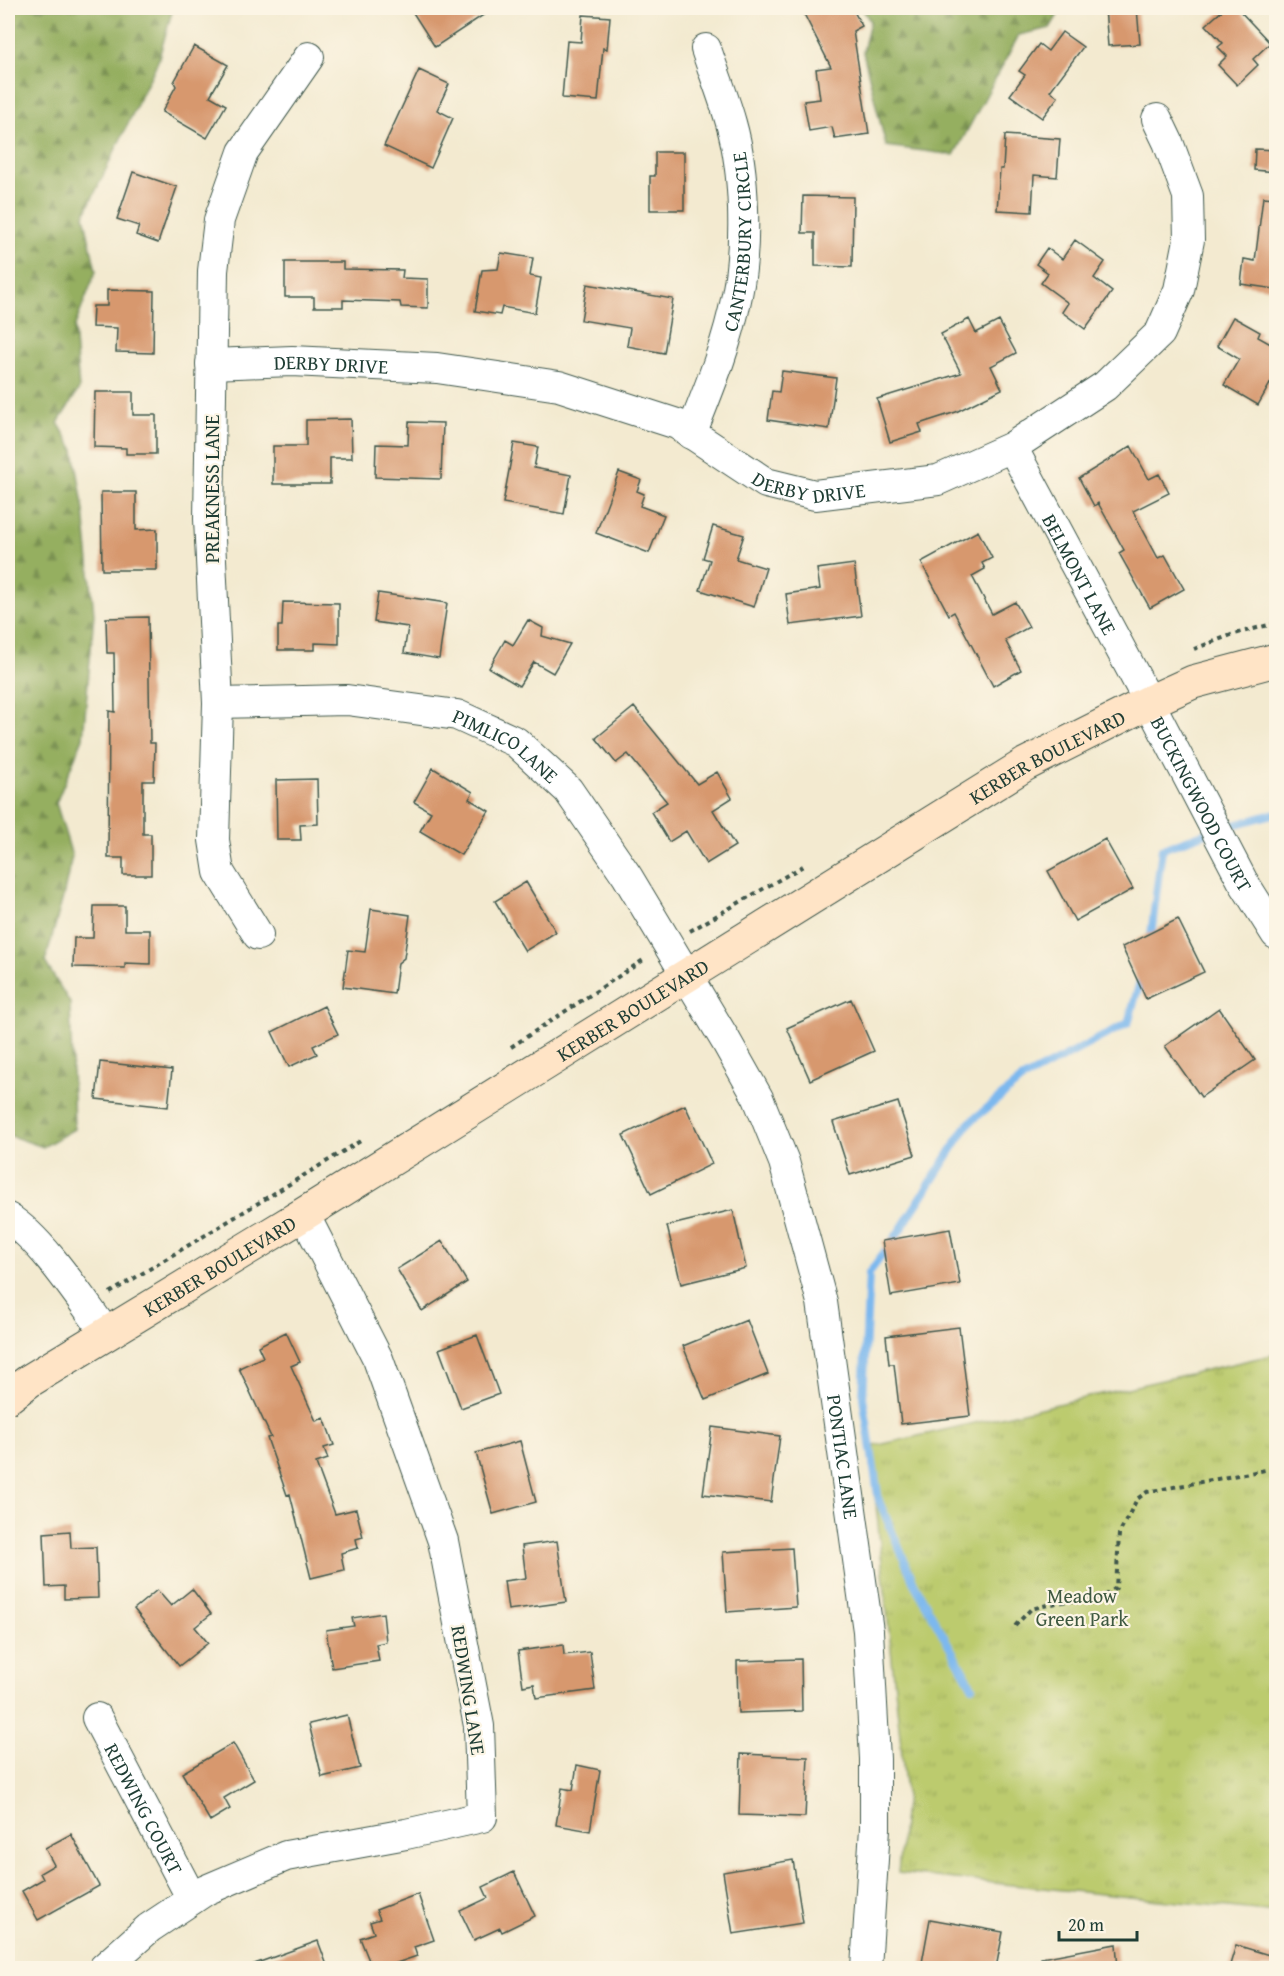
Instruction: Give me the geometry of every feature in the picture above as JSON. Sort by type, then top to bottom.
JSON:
[{"type":"street","name":"CANTERBURY CIRCLE","points":[[691,434],[717,369],[737,295],[743,234],[740,176],[732,123],[706,49]]},
{"type":"street","name":"PREAKNESS LANE","points":[[258,935],[219,872],[214,840],[218,704],[209,519],[213,271],[219,220],[243,153],[309,57]]},
{"type":"street","name":"DERBY DRIVE","points":[[211,364],[292,361],[437,368],[559,386],[677,424],[766,483],[815,495],[938,480],[1012,447],[1105,386],[1160,333],[1179,290],[1189,240],[1188,196],[1157,119]]},
{"type":"street","name":"BELMONT LANE","points":[[1012,447],[1149,702]]},
{"type":"street","name":"KERBER BOULEVARD","points":[[8,1397],[29,1381],[106,1333],[304,1214],[1026,764],[1192,682],[1276,660]]},
{"type":"street","name":"PIMLICO LANE","points":[[218,704],[358,702],[457,715],[516,742],[568,790],[627,876],[687,975]]},
{"type":"street","name":"BUCKINGWOOD COURT","points":[[1149,702],[1242,880],[1276,934]]},
{"type":"street","name":"PONTIAC LANE","points":[[687,975],[758,1098],[784,1162],[822,1302],[868,1631],[875,1759],[875,1828],[866,1968]]},
{"type":"street","name":"REDWING LANE","points":[[104,1968],[149,1928],[192,1899],[207,1890],[286,1856],[406,1834],[482,1817],[479,1726],[443,1541],[378,1359],[304,1214]]},
{"type":"street","points":[[8,1218],[16,1223],[51,1259],[106,1333]]},
{"type":"street","name":"REDWING COURT","points":[[97,1718],[192,1899]]},
{"type":"path","points":[[1015,1626],[1031,1609],[1056,1603],[1103,1597],[1116,1588],[1119,1534],[1137,1499],[1147,1492],[1276,1468]]},
{"type":"green space","points":[[8,8],[173,8],[158,61],[84,215],[96,271],[74,328],[79,389],[58,423],[74,450],[84,511],[94,614],[83,738],[56,803],[72,856],[45,962],[70,1003],[74,1129],[43,1147],[8,1135]]},
{"type":"green space","points":[[862,8],[1062,8],[1050,28],[1019,35],[954,155],[886,146],[863,52],[870,21]]},
{"type":"green space","name":"Meadow Green Park","points":[[1276,1354],[1276,1912],[898,1873],[906,1794],[870,1447]]},
{"type":"building","points":[[410,8],[494,8],[435,47]]},
{"type":"building","points":[[801,8],[852,8],[862,26],[853,31],[869,134],[835,139],[832,127],[809,131],[804,101],[820,99],[816,69],[831,67]]},
{"type":"building","points":[[1105,8],[1137,8],[1140,44],[1108,46]]},
{"type":"building","points":[[1225,8],[1237,8],[1270,43],[1253,59],[1258,65],[1237,85],[1218,65],[1227,56],[1218,47],[1223,43],[1206,25]]},
{"type":"building","points":[[583,15],[610,17],[607,49],[603,48],[598,101],[562,98],[567,41],[581,42]]},
{"type":"building","points":[[1062,32],[1083,47],[1050,91],[1058,97],[1042,118],[1010,95],[1025,75],[1019,71],[1039,44],[1048,51]]},
{"type":"building","points":[[194,46],[228,65],[210,96],[226,105],[207,138],[162,112],[176,86],[174,82]]},
{"type":"building","points":[[419,70],[449,84],[437,110],[453,118],[431,168],[384,146]]},
{"type":"building","points":[[1005,135],[1060,139],[1057,177],[1034,175],[1032,212],[997,210]]},
{"type":"building","points":[[1255,149],[1276,150],[1276,172],[1254,170]]},
{"type":"building","points":[[655,152],[684,152],[684,210],[650,210],[650,176],[655,176]]},
{"type":"building","points":[[133,172],[177,187],[158,243],[136,235],[139,226],[117,219]]},
{"type":"building","points":[[803,196],[853,197],[852,267],[815,266],[815,233],[802,233]]},
{"type":"building","points":[[1263,197],[1276,198],[1275,289],[1241,284],[1244,259],[1255,261]]},
{"type":"building","points":[[1075,240],[1105,262],[1094,278],[1112,292],[1085,329],[1062,312],[1068,303],[1041,283],[1048,273],[1036,264],[1047,248],[1062,259]]},
{"type":"building","points":[[501,253],[533,258],[530,276],[541,278],[535,313],[502,307],[500,315],[475,311],[482,270],[498,269]]},
{"type":"building","points":[[285,262],[343,262],[343,269],[403,270],[402,278],[428,279],[428,308],[401,307],[400,302],[343,300],[343,307],[314,307],[314,297],[285,297]]},
{"type":"building","points":[[587,284],[673,299],[664,353],[627,346],[630,328],[581,320]]},
{"type":"building","points":[[107,290],[154,291],[153,353],[116,352],[117,328],[92,327],[93,306],[107,306]]},
{"type":"building","points":[[1233,317],[1260,332],[1258,337],[1276,347],[1276,373],[1258,405],[1224,385],[1239,359],[1217,346]]},
{"type":"building","points":[[969,319],[976,333],[999,321],[1016,353],[991,366],[1002,389],[956,412],[919,424],[922,432],[890,442],[877,399],[961,373],[941,334]]},
{"type":"building","points":[[782,371],[836,378],[829,429],[768,420],[772,391],[779,392]]},
{"type":"building","points":[[95,392],[133,392],[133,415],[156,415],[156,454],[126,454],[126,448],[94,447]]},
{"type":"building","points":[[351,419],[352,458],[330,458],[330,484],[273,484],[273,446],[306,446],[306,420]]},
{"type":"building","points":[[409,422],[443,423],[441,479],[375,477],[376,444],[408,445]]},
{"type":"building","points":[[514,443],[538,447],[534,468],[571,475],[564,514],[503,503]]},
{"type":"building","points":[[1131,446],[1149,479],[1159,474],[1169,493],[1133,511],[1158,558],[1165,555],[1184,589],[1150,608],[1119,553],[1124,550],[1098,503],[1094,506],[1079,478]]},
{"type":"building","points":[[619,472],[641,480],[637,491],[644,494],[640,506],[664,515],[649,553],[596,533]]},
{"type":"building","points":[[101,492],[136,492],[136,530],[157,529],[157,570],[102,570]]},
{"type":"building","points":[[713,526],[744,535],[736,559],[766,568],[754,607],[700,590],[710,560],[703,558]]},
{"type":"building","points":[[978,531],[992,558],[982,563],[985,569],[972,576],[992,614],[1015,602],[1029,627],[1005,640],[1021,670],[993,686],[954,612],[949,615],[921,562]]},
{"type":"building","points":[[854,564],[861,616],[790,625],[786,594],[820,589],[817,569]]},
{"type":"building","points":[[378,593],[447,603],[439,659],[404,653],[408,627],[374,622]]},
{"type":"building","points":[[283,602],[339,603],[339,644],[315,643],[315,650],[278,650],[278,626],[282,626]]},
{"type":"building","points":[[148,617],[150,743],[155,743],[154,781],[143,781],[143,834],[151,834],[151,875],[123,875],[123,858],[108,858],[109,711],[115,712],[114,653],[107,653],[106,618]]},
{"type":"building","points":[[528,620],[543,628],[542,636],[570,644],[553,673],[534,662],[519,686],[489,668],[505,640],[513,645]]},
{"type":"building","points":[[634,707],[697,784],[717,772],[732,798],[713,810],[735,846],[706,864],[686,831],[669,842],[651,812],[667,802],[628,754],[616,763],[596,738]]},
{"type":"building","points":[[433,768],[473,792],[469,799],[489,811],[461,855],[420,831],[431,812],[414,802]]},
{"type":"building","points":[[317,779],[318,824],[300,825],[301,840],[277,840],[276,780]]},
{"type":"building","points":[[1105,839],[1133,889],[1075,921],[1048,871]]},
{"type":"building","points":[[526,882],[556,932],[525,951],[495,901]]},
{"type":"building","points":[[94,906],[125,906],[125,930],[150,930],[150,964],[125,963],[125,968],[73,967],[74,938],[93,938]]},
{"type":"building","points":[[371,909],[410,915],[404,958],[398,963],[394,994],[343,987],[348,950],[365,952]]},
{"type":"building","points":[[1178,919],[1204,972],[1146,999],[1122,947]]},
{"type":"building","points":[[851,999],[874,1051],[810,1080],[787,1028]]},
{"type":"building","points":[[324,1006],[338,1034],[313,1046],[317,1054],[289,1067],[272,1032]]},
{"type":"building","points":[[1219,1008],[1255,1060],[1201,1097],[1165,1046]]},
{"type":"building","points":[[100,1062],[172,1070],[168,1107],[96,1099]]},
{"type":"building","points":[[898,1102],[915,1155],[850,1175],[833,1122]]},
{"type":"building","points":[[685,1105],[712,1164],[651,1194],[623,1135]]},
{"type":"building","points":[[733,1210],[746,1268],[681,1284],[667,1226]]},
{"type":"building","points":[[950,1229],[960,1284],[891,1296],[882,1241]]},
{"type":"building","points":[[442,1241],[467,1282],[422,1311],[397,1269]]},
{"type":"building","points":[[747,1320],[768,1374],[705,1400],[683,1346]]},
{"type":"building","points":[[959,1327],[970,1416],[901,1424],[894,1364],[889,1364],[886,1336]]},
{"type":"building","points":[[286,1332],[300,1362],[291,1366],[316,1421],[324,1418],[334,1445],[324,1448],[328,1459],[316,1463],[335,1514],[356,1509],[363,1537],[356,1539],[358,1548],[341,1553],[344,1570],[311,1578],[290,1494],[287,1495],[267,1438],[271,1437],[239,1368],[263,1357],[258,1346]]},
{"type":"building","points":[[477,1335],[499,1394],[461,1408],[439,1349]]},
{"type":"building","points":[[712,1427],[780,1436],[771,1502],[703,1494]]},
{"type":"building","points":[[520,1441],[536,1502],[493,1514],[476,1453]]},
{"type":"building","points":[[70,1531],[71,1548],[96,1547],[98,1598],[64,1599],[64,1586],[46,1587],[44,1533]]},
{"type":"building","points":[[557,1541],[566,1602],[508,1610],[504,1581],[526,1578],[522,1546]]},
{"type":"building","points":[[792,1548],[796,1607],[727,1612],[723,1552]]},
{"type":"building","points":[[192,1589],[211,1614],[195,1627],[208,1643],[179,1666],[134,1609],[157,1590],[171,1606]]},
{"type":"building","points":[[383,1613],[386,1642],[376,1644],[379,1661],[332,1668],[326,1630],[354,1626],[352,1618]]},
{"type":"building","points":[[563,1645],[564,1655],[590,1652],[595,1690],[536,1698],[534,1684],[523,1686],[518,1651]]},
{"type":"building","points":[[801,1659],[802,1711],[738,1713],[737,1661]]},
{"type":"building","points":[[347,1715],[360,1768],[322,1777],[309,1724]]},
{"type":"building","points":[[233,1743],[254,1780],[224,1798],[230,1809],[210,1821],[182,1773]]},
{"type":"building","points":[[741,1754],[808,1757],[805,1817],[739,1815]]},
{"type":"building","points":[[577,1765],[600,1770],[590,1831],[556,1825],[562,1788],[573,1790]]},
{"type":"building","points":[[71,1834],[99,1886],[38,1920],[22,1891],[43,1879],[40,1873],[54,1865],[45,1848]]},
{"type":"building","points":[[793,1860],[803,1923],[733,1934],[723,1872]]},
{"type":"building","points":[[514,1872],[535,1916],[502,1932],[500,1928],[474,1940],[460,1911],[488,1898],[483,1887]]},
{"type":"building","points":[[418,1894],[434,1940],[414,1947],[417,1956],[382,1968],[372,1968],[360,1938],[374,1933],[370,1922],[380,1919],[376,1910]]},
{"type":"building","points":[[930,1919],[1003,1932],[996,1968],[921,1968]]},
{"type":"building","points":[[318,1941],[328,1968],[250,1968],[249,1966]]},
{"type":"building","points":[[1116,1944],[1118,1968],[1042,1968],[1041,1958]]},
{"type":"building","points":[[1236,1945],[1276,1957],[1276,1968],[1229,1968]]},
{"type":"waterway","points":[[1223,828],[1276,813]]},
{"type":"waterway","points":[[1150,943],[1162,849],[1209,832]]},
{"type":"waterway","points":[[972,1686],[915,1585],[879,1501],[863,1397],[869,1273],[901,1229],[968,1124],[1021,1080],[1128,1023],[1142,975]]}]
